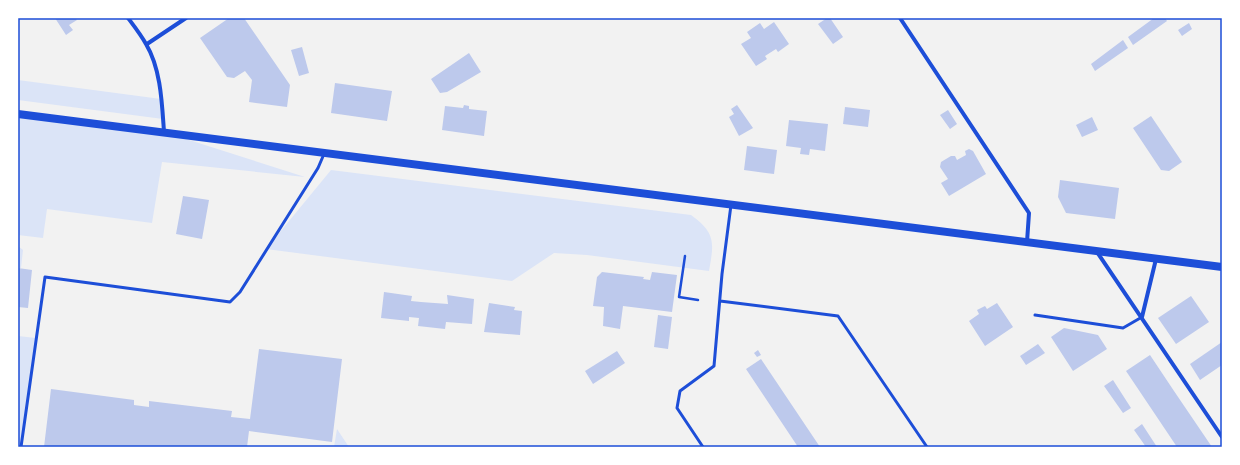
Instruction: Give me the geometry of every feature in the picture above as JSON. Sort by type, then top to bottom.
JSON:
[{"type":"main road","points":[[18,114],[1222,267]]},
{"type":"street","points":[[128,18],[147,44],[159,85],[164,132]]},
{"type":"street","points":[[147,44],[186,18]]},
{"type":"street","points":[[900,18],[1029,213],[1027,242]]},
{"type":"street","points":[[1097,251],[1222,437]]},
{"type":"street","points":[[1142,318],[1156,259]]},
{"type":"lane","points":[[22,447],[45,277],[230,302],[240,292],[318,168],[325,152]]},
{"type":"lane","points":[[703,447],[677,408],[680,391],[714,366],[731,205]]},
{"type":"lane","points":[[720,301],[838,316],[927,447]]},
{"type":"lane","points":[[1036,315],[1123,328],[1142,318]]},
{"type":"path","points":[[685,256],[679,297],[698,300]]},
{"type":"shaded area","points":[[18,80],[161,99],[163,119],[18,100]]},
{"type":"shaded area","points":[[18,114],[164,132],[305,177],[162,162],[152,223],[47,209],[43,238],[18,235]]},
{"type":"shaded area","points":[[331,170],[691,215],[705,227],[711,239],[712,253],[709,271],[587,255],[554,253],[512,281],[266,249]]},
{"type":"shaded area","points":[[18,246],[23,250],[21,268],[18,268]]},
{"type":"shaded area","points":[[18,336],[36,338],[21,447],[18,447]]},
{"type":"shaded area","points":[[337,429],[349,447],[334,447]]},
{"type":"building","points":[[55,18],[75,18],[77,20],[69,25],[73,30],[66,35]]},
{"type":"building","points":[[229,18],[244,18],[290,85],[287,107],[249,102],[252,80],[245,71],[234,78],[227,77],[200,38]]},
{"type":"building","points":[[827,18],[830,18],[843,37],[833,44],[818,24]]},
{"type":"building","points":[[1154,18],[1165,18],[1167,21],[1133,45],[1128,37]]},
{"type":"building","points":[[774,22],[789,44],[778,52],[776,49],[765,56],[767,59],[756,66],[741,44],[751,38],[747,32],[760,23],[764,29]]},
{"type":"building","points":[[1189,23],[1192,29],[1182,36],[1178,30]]},
{"type":"building","points":[[1123,40],[1128,48],[1095,71],[1091,64]]},
{"type":"building","points":[[302,47],[309,73],[299,76],[291,50]]},
{"type":"building","points":[[469,53],[481,72],[447,92],[440,93],[431,79]]},
{"type":"building","points":[[335,83],[392,91],[387,121],[331,113]]},
{"type":"building","points":[[464,105],[469,106],[469,109],[487,111],[484,136],[442,130],[445,106],[463,108]]},
{"type":"building","points":[[737,105],[753,128],[739,136],[729,117],[734,114],[731,109]]},
{"type":"building","points":[[845,107],[870,110],[868,127],[843,124]]},
{"type":"building","points":[[948,110],[957,124],[950,129],[940,115]]},
{"type":"building","points":[[1151,116],[1182,162],[1169,171],[1161,170],[1133,128]]},
{"type":"building","points":[[1092,117],[1098,130],[1082,137],[1076,125]]},
{"type":"building","points":[[789,120],[828,124],[825,151],[810,149],[809,155],[800,154],[801,148],[786,146]]},
{"type":"building","points":[[747,146],[777,150],[774,174],[744,170]]},
{"type":"building","points":[[969,149],[973,151],[986,174],[949,196],[941,183],[948,179],[940,167],[941,162],[951,156],[955,156],[957,160],[966,155],[965,151]]},
{"type":"building","points":[[1060,180],[1119,188],[1115,219],[1066,213],[1058,197]]},
{"type":"building","points":[[183,196],[209,200],[202,239],[176,234]]},
{"type":"building","points":[[18,268],[32,270],[28,308],[18,307]]},
{"type":"building","points":[[602,272],[644,277],[643,279],[650,280],[652,272],[677,275],[672,312],[623,306],[620,329],[603,326],[604,307],[593,306],[597,277]]},
{"type":"building","points":[[384,292],[412,296],[411,301],[421,302],[448,304],[447,295],[474,299],[472,324],[446,322],[445,329],[418,326],[419,318],[409,317],[409,321],[381,318]]},
{"type":"building","points":[[1191,296],[1209,322],[1176,344],[1158,318]]},
{"type":"building","points":[[489,303],[515,307],[514,310],[522,311],[520,335],[484,332]]},
{"type":"building","points":[[997,303],[1013,327],[985,346],[969,321],[979,314],[977,310],[985,306],[987,309]]},
{"type":"building","points":[[658,315],[672,317],[668,349],[654,347]]},
{"type":"building","points":[[1064,328],[1098,335],[1107,349],[1073,371],[1051,337]]},
{"type":"building","points":[[1222,342],[1222,365],[1200,380],[1190,364]]},
{"type":"building","points":[[1038,344],[1045,353],[1026,365],[1020,356]]},
{"type":"building","points":[[259,349],[342,359],[332,442],[249,431],[247,447],[44,447],[51,389],[134,400],[134,405],[149,407],[149,401],[232,411],[231,417],[250,419]]},
{"type":"building","points":[[758,350],[761,355],[757,357],[754,353]]},
{"type":"building","points":[[617,351],[625,363],[593,384],[585,371]]},
{"type":"building","points":[[1150,355],[1212,447],[1177,447],[1126,371]]},
{"type":"building","points":[[761,359],[820,447],[798,447],[746,369]]},
{"type":"building","points":[[1113,380],[1131,408],[1123,413],[1104,386]]},
{"type":"building","points":[[1142,424],[1157,447],[1146,447],[1134,430]]}]
